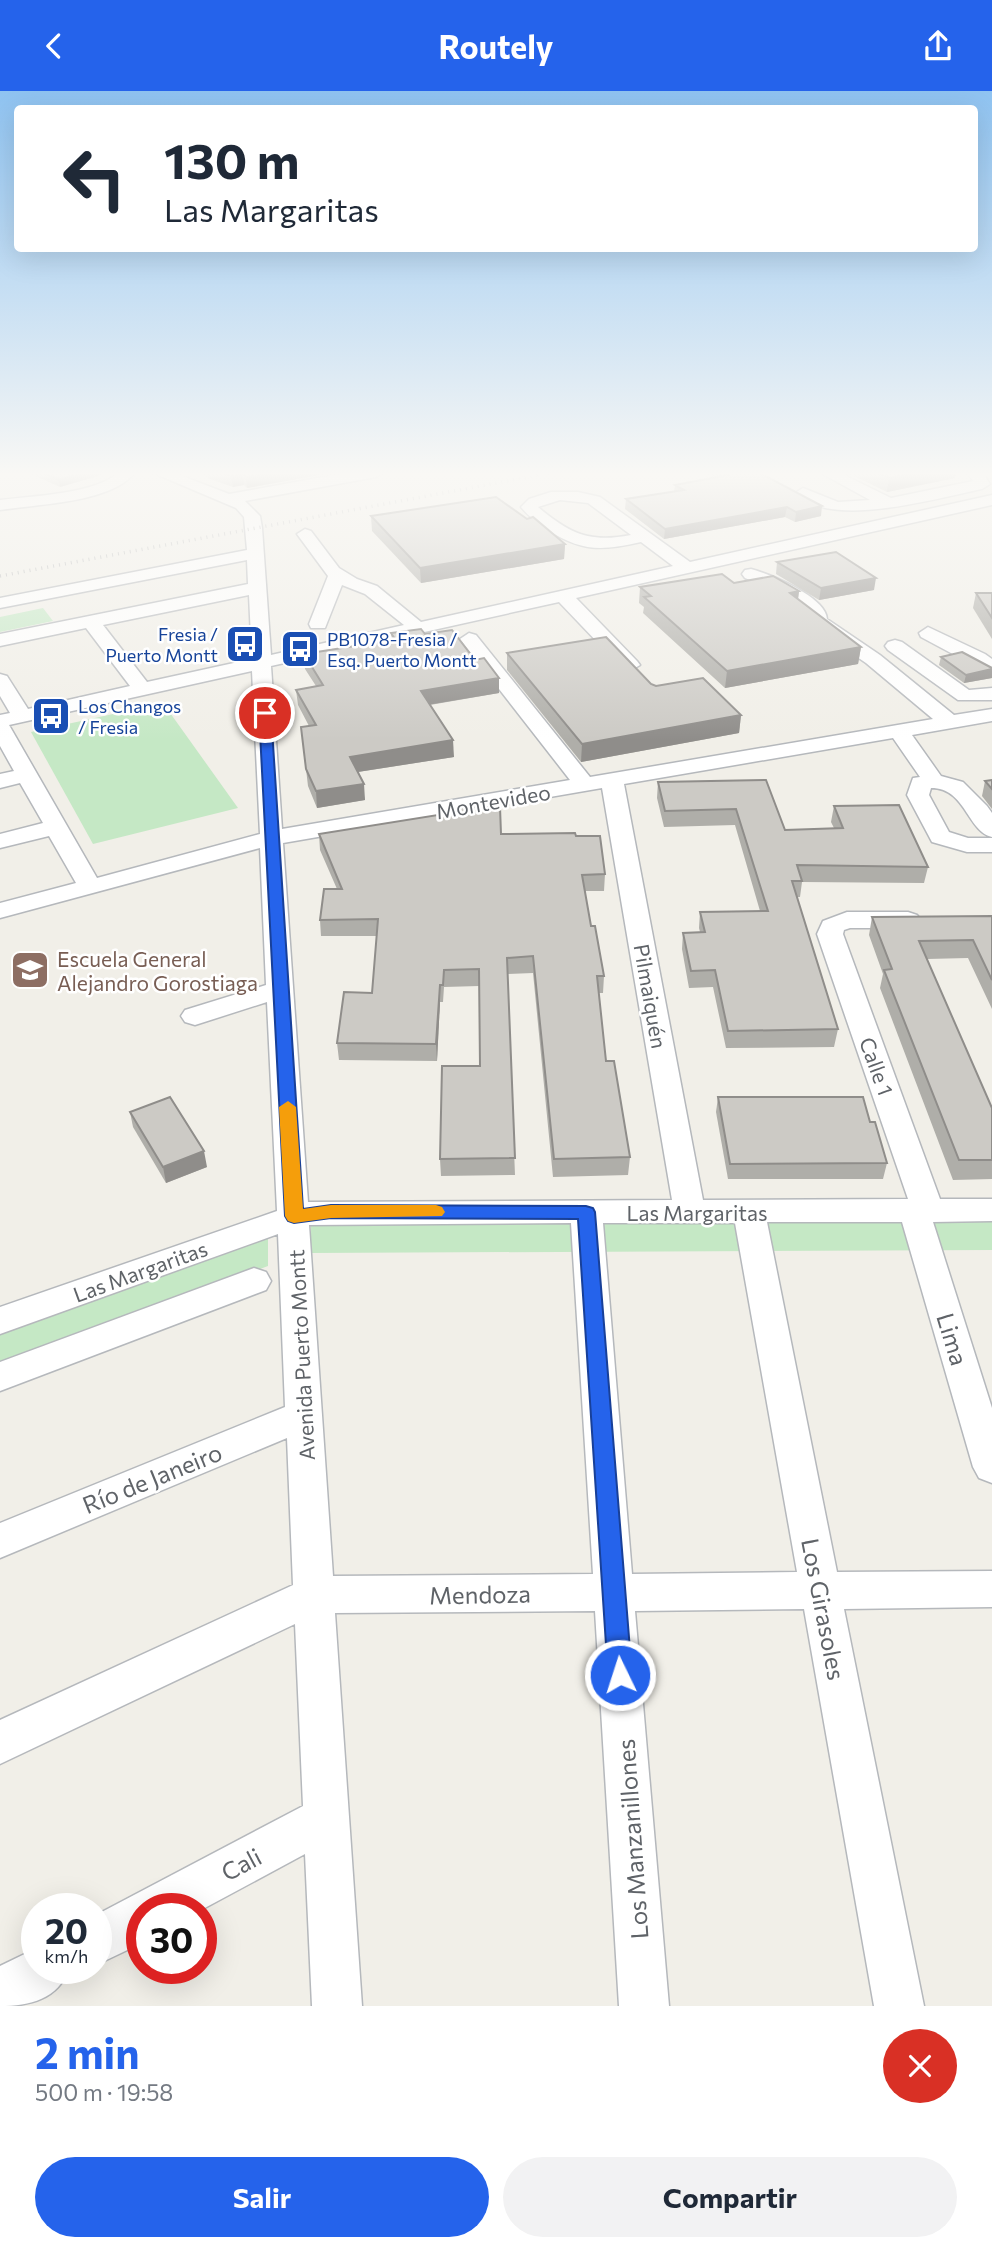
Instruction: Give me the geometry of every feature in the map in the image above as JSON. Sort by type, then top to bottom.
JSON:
[{"type":"street","points":[[0,603],[216,561]]},
{"type":"street","name":"Avenida Puerto Montt","points":[[255,561],[337,2006]]},
{"type":"street","points":[[326,561],[337,575],[371,590],[418,628]]},
{"type":"street","points":[[678,561],[687,568]]},
{"type":"street","points":[[0,721],[718,561]]},
{"type":"street","points":[[731,561],[744,575],[783,586],[812,608],[817,615],[817,621],[842,641],[873,659],[950,722]]},
{"type":"street","points":[[318,624],[337,575]]},
{"type":"street","points":[[0,641],[257,588]]},
{"type":"street","points":[[564,596],[641,677]]},
{"type":"street","points":[[92,622],[143,689]]},
{"type":"street","points":[[928,633],[978,658],[992,670]]},
{"type":"street","points":[[469,639],[586,785]]},
{"type":"street","points":[[895,646],[965,696],[992,694]]},
{"type":"street","points":[[0,680],[22,716]]},
{"type":"street","name":"Montevideo","points":[[0,911],[272,838],[992,715]]},
{"type":"street","points":[[0,727],[90,887]]},
{"type":"street","points":[[898,730],[934,781]]},
{"type":"street","points":[[0,781],[27,775]]},
{"type":"street","name":"Pilmaiquén","points":[[612,781],[690,1212]]},
{"type":"street","points":[[992,830],[962,790],[934,781],[921,783],[918,796],[940,837],[967,845],[992,845]]},
{"type":"street","points":[[0,841],[56,827]]},
{"type":"street","name":"Calle 1","points":[[921,1210],[830,934],[836,923],[847,920],[937,920]]},
{"type":"street","points":[[195,1016],[281,989]]},
{"type":"street","name":"Lima","points":[[921,1210],[992,1467]]},
{"type":"street","name":"Las Margaritas","points":[[0,1321],[294,1216],[331,1212],[992,1210]]},
{"type":"street","name":"Los Girasoles","points":[[749,1211],[899,2006]]},
{"type":"street","name":"Los Manzanillones","points":[[586,1212],[644,2006]]},
{"type":"street","points":[[0,1377],[254,1282]]},
{"type":"street","name":"Río de Janeiro","points":[[0,1541],[304,1416]]},
{"type":"street","name":"Mendoza","points":[[0,1741],[314,1595],[992,1589]]},
{"type":"street","name":"Cali","points":[[186,1893],[327,1818]]},
{"type":"street","points":[[0,1993],[21,1982]]},
{"type":"green space","points":[[43,608],[53,621],[0,632],[0,617]]},
{"type":"green space","points":[[163,703],[238,808],[93,844],[31,732]]},
{"type":"green space","points":[[992,1220],[992,1250],[311,1253],[311,1225]]},
{"type":"green space","points":[[268,1235],[268,1266],[0,1367],[0,1333]]},
{"type":"building","points":[[414,561],[460,561],[420,568]]},
{"type":"building","points":[[850,561],[876,578],[821,588],[777,562]]},
{"type":"building","points":[[722,574],[734,583],[773,576],[799,591],[790,593],[861,647],[727,671],[644,597],[651,596],[640,587]]},
{"type":"building","points":[[976,593],[992,593],[992,618]]},
{"type":"building","points":[[421,629],[425,634],[452,630],[475,660],[484,658],[499,678],[421,691],[453,740],[350,757],[364,784],[316,791],[306,769],[301,727],[316,725],[296,690],[323,685],[304,654],[393,640],[395,639],[391,633]]},
{"type":"building","points":[[606,637],[651,684],[656,686],[703,678],[741,715],[582,744],[507,653]]},
{"type":"building","points":[[962,652],[992,669],[966,675],[941,657]]},
{"type":"building","points":[[766,780],[785,830],[843,828],[834,806],[899,805],[928,867],[797,865],[802,881],[792,881],[838,1029],[728,1031],[715,970],[691,971],[683,933],[705,932],[700,912],[768,911],[736,809],[665,811],[658,782]]},
{"type":"building","points":[[992,780],[992,789],[985,781]]},
{"type":"building","points":[[457,807],[500,807],[501,834],[575,833],[576,836],[600,836],[605,874],[582,875],[604,976],[597,976],[606,1061],[614,1061],[630,1157],[554,1159],[533,956],[507,958],[515,1158],[440,1159],[442,1066],[480,1066],[479,969],[444,970],[443,985],[440,985],[436,1044],[337,1043],[344,992],[372,993],[378,919],[320,920],[324,889],[342,889],[319,834],[457,812]]},
{"type":"building","points":[[992,916],[992,980],[973,940],[919,941],[992,1108],[992,1160],[959,1160],[884,970],[892,969],[872,917]]},
{"type":"building","points":[[170,1097],[204,1151],[163,1167],[130,1112]]},
{"type":"building","points":[[718,1097],[863,1097],[870,1122],[875,1122],[887,1163],[730,1164]]},
{"type":"railway","points":[[0,576],[78,561]]},
{"type":"slow traffic","points":[[288,1107],[294,1216],[331,1212],[436,1212]]},
{"type":"place","name":"Fresia / Puerto Montt","points":[[245,644]]},
{"type":"place","name":"PB1078-Fresia / Esq. Puerto Montt","points":[[300,649]]},
{"type":"place","name":"Los Changos / Fresia","points":[[51,716]]},
{"type":"place","name":"Escuela General Alejandro Gorostiaga","points":[[30,970]]},
{"type":"route","points":[[265,713],[294,1216],[331,1212],[586,1212],[620,1675]]}]
